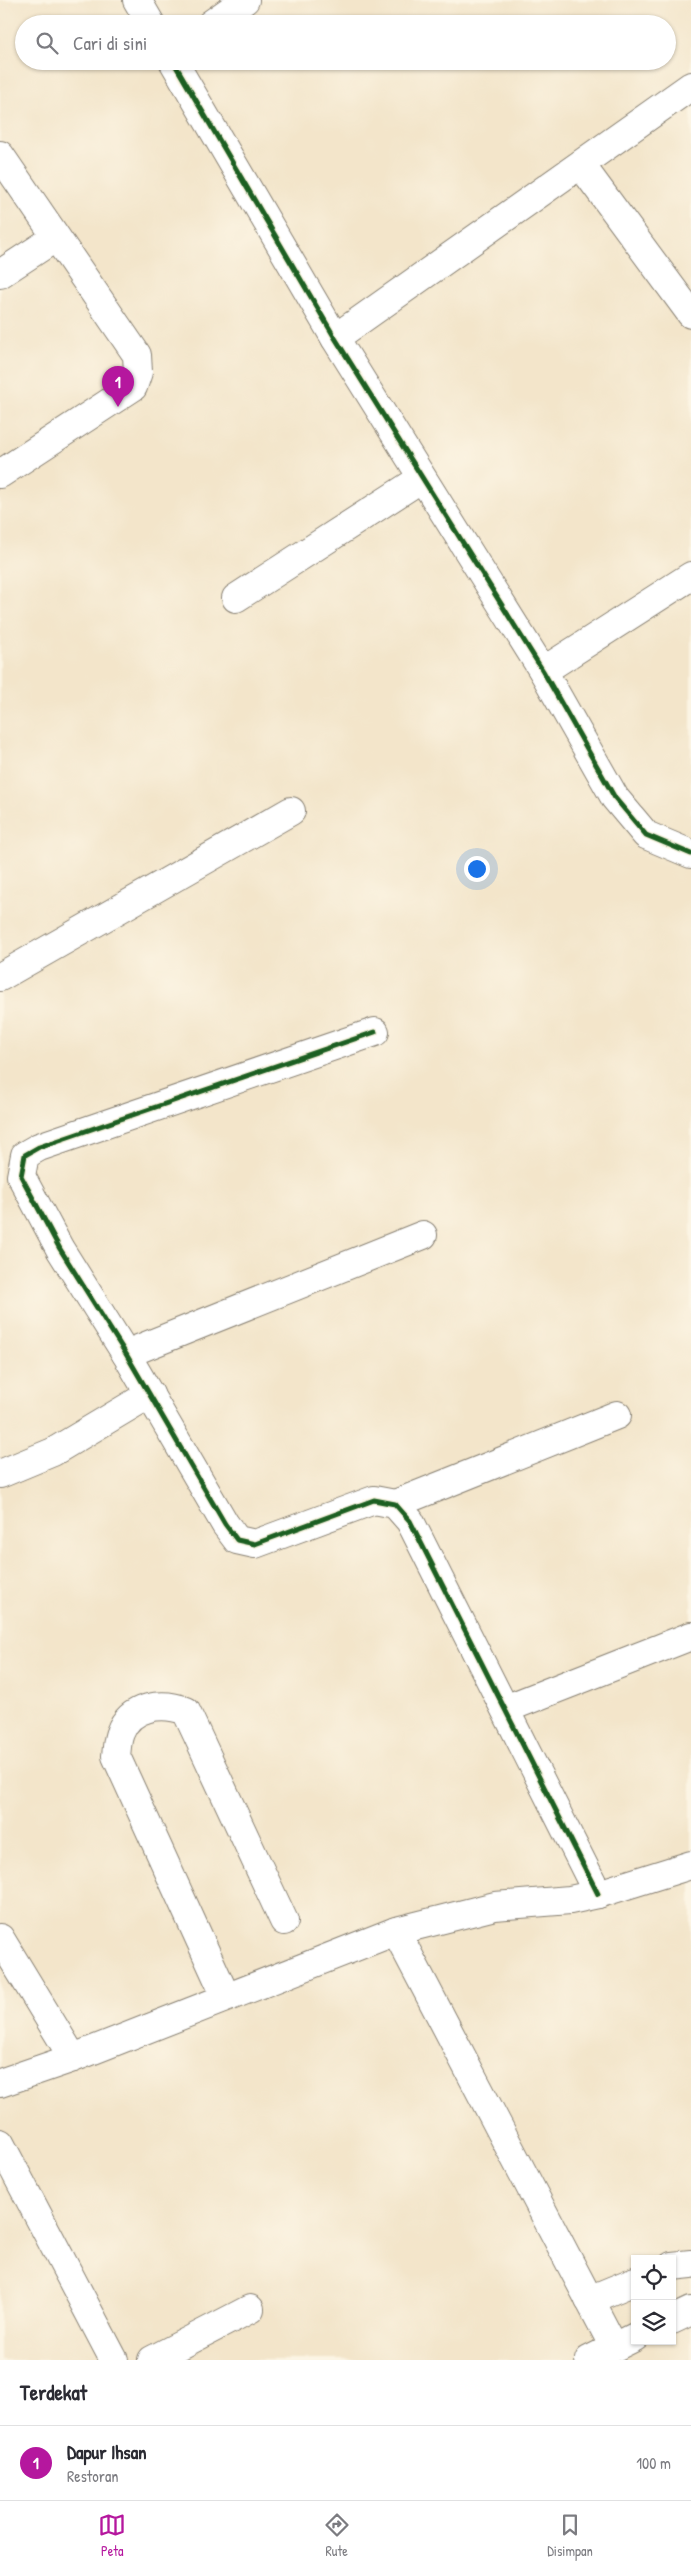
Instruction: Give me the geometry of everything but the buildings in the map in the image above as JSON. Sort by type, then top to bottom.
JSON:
[{"type":"street","points":[[137,0],[146,15]]},
{"type":"street","points":[[224,15],[245,0]]},
{"type":"street","points":[[178,70],[335,338],[543,671],[615,798],[627,815],[646,835],[689,852]]},
{"type":"street","points":[[335,338],[691,86]]},
{"type":"street","points":[[0,155],[55,238],[137,355],[138,372],[132,387],[0,474]]},
{"type":"street","points":[[581,165],[691,314]]},
{"type":"street","points":[[0,274],[55,238]]},
{"type":"street","points":[[236,598],[422,478]]},
{"type":"street","points":[[543,671],[691,576]]},
{"type":"street","points":[[0,977],[290,811]]},
{"type":"street","points":[[376,1032],[39,1147],[25,1155],[21,1176],[60,1248],[150,1394],[225,1524],[237,1540],[255,1544],[374,1500],[395,1504],[617,1415]]},
{"type":"street","points":[[126,1354],[423,1235]]},
{"type":"street","points":[[0,1474],[53,1452],[150,1394]]},
{"type":"street","points":[[395,1504],[410,1521],[598,1894]]},
{"type":"street","points":[[505,1709],[691,1636]]},
{"type":"street","points":[[226,1997],[116,1756],[120,1732],[130,1718],[151,1706],[164,1705],[186,1711],[284,1921]]},
{"type":"street","points":[[0,2083],[73,2058],[396,1931],[495,1906],[570,1900],[598,1894],[691,1865]]},
{"type":"street","points":[[396,1931],[589,2300],[624,2342],[589,2360]]},
{"type":"street","points":[[0,1938],[73,2058]]},
{"type":"street","points":[[0,2143],[114,2360]]},
{"type":"street","points":[[676,2266],[691,2264]]},
{"type":"street","points":[[589,2300],[631,2283]]},
{"type":"street","points":[[152,2360],[250,2309]]},
{"type":"street","points":[[676,2318],[691,2311]]},
{"type":"cycle path","points":[[178,70],[335,338],[543,671],[615,798],[646,835],[691,854]]},
{"type":"cycle path","points":[[375,1032],[39,1147],[25,1155],[21,1176],[60,1249],[126,1354],[225,1524],[237,1540],[255,1544],[374,1500],[395,1504],[410,1521],[598,1894]]},
{"type":"place","name":"Dapur Ihsan","points":[[118,407]]}]
